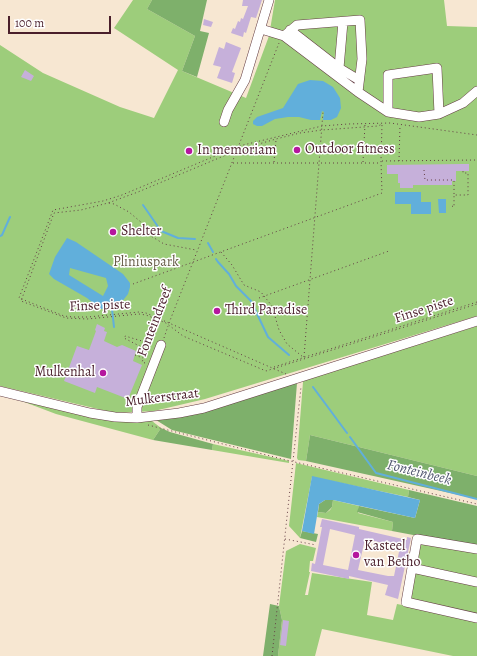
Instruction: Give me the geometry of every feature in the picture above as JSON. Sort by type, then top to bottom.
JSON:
[{"type":"street","points":[[224,122],[228,110],[245,80],[269,0]]},
{"type":"street","points":[[286,34],[296,25],[360,20],[362,59],[358,92]]},
{"type":"street","points":[[339,68],[343,22]]},
{"type":"street","points":[[261,29],[286,34],[359,80]]},
{"type":"street","points":[[286,34],[358,92],[388,112],[418,117],[439,114],[463,103],[477,90]]},
{"type":"street","points":[[388,112],[388,75],[437,68],[439,114]]},
{"type":"street","name":"Mulkerstraat","points":[[0,391],[90,413],[115,417],[137,418],[179,412],[204,408],[477,321]]},
{"type":"street","name":"Fonteindreef","points":[[137,418],[137,407],[161,346]]},
{"type":"street","points":[[477,550],[417,539],[406,602],[477,618]]},
{"type":"street","points":[[412,568],[477,582]]},
{"type":"path","points":[[238,146],[286,34]]},
{"type":"path","points":[[304,357],[322,130],[322,112]]},
{"type":"path","points":[[363,163],[365,123]]},
{"type":"path","points":[[21,299],[20,298],[53,210],[103,201],[122,195],[238,146],[322,126],[365,123],[400,124],[477,135]]},
{"type":"path","points":[[21,299],[54,213],[81,210],[108,203],[238,150],[276,139],[300,133],[378,126],[382,124]]},
{"type":"path","points":[[134,284],[382,193],[382,124]]},
{"type":"path","points":[[399,161],[400,124]]},
{"type":"path","points":[[274,163],[276,137]]},
{"type":"path","name":"Fonteindreef","points":[[161,346],[197,250],[238,150],[238,146]]},
{"type":"path","points":[[232,162],[319,164],[477,160]]},
{"type":"path","points":[[424,170],[425,180],[454,180],[454,207],[452,206]]},
{"type":"path","points":[[454,195],[468,195],[468,173],[463,173],[463,171]]},
{"type":"path","points":[[103,201],[114,204],[129,212],[142,223],[151,236],[164,244],[197,250]]},
{"type":"path","points":[[259,298],[389,251]]},
{"type":"path","points":[[221,252],[232,265],[244,285],[261,292],[272,306],[278,330],[287,344],[298,354],[304,357]]},
{"type":"path","name":"Finse piste","points":[[21,299],[20,300],[66,318],[87,319],[139,314],[146,316],[169,324],[183,336],[266,371],[477,303]]},
{"type":"path","points":[[274,368],[304,357],[477,303]]},
{"type":"path","points":[[169,324],[298,377],[294,461],[272,656]]},
{"type":"path","points":[[146,364],[142,362],[146,350],[124,338],[125,336],[161,346]]},
{"type":"path","points":[[135,355],[144,358]]},
{"type":"path","points":[[147,425],[477,504]]},
{"type":"path","points":[[284,539],[316,545]]},
{"type":"green space","name":"Pliniuspark","points":[[133,0],[152,0],[147,9],[195,36],[182,71],[246,98],[269,36],[275,0],[444,0],[447,26],[477,27],[477,316],[205,399],[154,411],[115,413],[0,386],[0,45],[43,73],[120,107],[154,118],[178,70],[114,28]]},
{"type":"green space","points":[[152,0],[207,0],[200,31],[209,33],[197,77],[182,71],[195,36],[147,9]]},
{"type":"green space","points":[[477,326],[477,476],[310,435],[306,461],[298,460],[303,382],[305,379]]},
{"type":"green space","points":[[297,383],[291,459],[172,430],[156,420]]},
{"type":"green space","points":[[19,400],[124,421],[152,421],[161,428],[153,440],[56,414]]},
{"type":"green space","points":[[161,428],[213,444],[212,450],[153,440]]},
{"type":"green space","points":[[310,435],[477,476],[477,499],[306,461]]},
{"type":"green space","points":[[213,444],[289,461],[289,463],[212,450]]},
{"type":"green space","points":[[296,463],[409,490],[408,497],[312,477],[300,538],[289,526]]},
{"type":"green space","points":[[409,490],[477,506],[477,547],[392,531],[393,522],[357,512],[359,506],[415,518],[420,500],[408,497]]},
{"type":"green space","points":[[325,500],[333,500],[332,507],[326,513],[318,512],[319,504]]},
{"type":"green space","points":[[333,500],[359,506],[358,513],[393,522],[392,531],[317,517],[318,512],[326,513],[330,510]]},
{"type":"green space","points":[[302,531],[318,534],[316,542],[300,538]]},
{"type":"green space","points":[[420,543],[477,551],[477,579],[419,567],[417,563]]},
{"type":"green space","points":[[300,544],[316,548],[313,561],[310,561],[310,572],[305,595],[308,595],[312,573],[372,582],[367,615],[393,620],[397,604],[477,620],[477,656],[453,656],[322,629],[315,656],[278,656],[282,620],[279,606],[286,551]]},
{"type":"green space","points":[[415,573],[477,584],[477,616],[411,600]]},
{"type":"green space","points":[[270,604],[279,606],[282,620],[278,656],[263,656]]},
{"type":"water","points":[[310,80],[323,81],[333,87],[340,98],[341,108],[337,117],[331,120],[323,120],[324,112],[322,111],[320,120],[288,117],[275,119],[262,126],[253,124],[253,121],[257,117],[283,108],[298,84]]},
{"type":"water","points":[[395,192],[421,192],[421,202],[431,202],[431,214],[411,214],[411,204],[395,204]]},
{"type":"water","points":[[438,199],[446,199],[446,213],[439,213]]},
{"type":"water","points":[[67,238],[76,242],[123,274],[130,283],[128,294],[117,308],[100,309],[87,298],[54,279],[49,274],[55,257]],"holes":[[[70,268],[106,278],[108,286],[103,296],[69,275]]]},
{"type":"water","points":[[312,476],[420,500],[415,518],[333,500],[325,500],[319,504],[314,534],[302,531]]},
{"type":"building","points":[[243,0],[262,0],[256,18],[251,17],[246,33],[244,32],[243,37],[231,33],[233,28],[235,29],[238,21],[240,22],[241,18],[243,19],[248,6],[242,6]]},
{"type":"building","points":[[204,19],[213,22],[211,27],[203,25]]},
{"type":"building","points":[[226,42],[241,48],[232,72],[235,73],[232,83],[217,78],[221,67],[213,65],[219,47],[224,49]]},
{"type":"building","points":[[25,70],[34,76],[31,81],[21,77]]},
{"type":"building","points":[[469,164],[469,171],[456,171],[456,181],[452,181],[452,185],[413,185],[413,188],[400,188],[400,183],[398,183],[398,174],[387,174],[387,165]]},
{"type":"building","name":"Mulkenhal","points":[[97,324],[105,328],[104,331],[107,332],[104,341],[117,347],[122,345],[136,351],[133,361],[142,365],[128,399],[97,387],[95,393],[64,381],[77,346],[89,350]]},
{"type":"building","name":"Kasteel van Betho","points":[[322,519],[407,540],[407,537],[411,538],[398,599],[385,595],[388,585],[349,576],[349,579],[311,571],[312,563],[315,564],[322,527],[320,527]],"holes":[[[330,529],[355,535],[348,570],[323,565]],[[365,539],[400,547],[394,576],[358,570]]]},
{"type":"building","points":[[283,620],[289,621],[286,646],[280,645]]},
{"type":"waterway","name":"Fonteinbeek","points":[[143,205],[161,231],[178,238],[195,239]]},
{"type":"waterway","points":[[0,236],[2,235],[10,217]]},
{"type":"waterway","name":"Fonteinbeek","points":[[208,243],[213,252]]},
{"type":"waterway","name":"Fonteinbeek","points":[[216,259],[229,274],[236,286],[251,301],[268,337],[289,355]]},
{"type":"waterway","points":[[112,309],[114,327]]},
{"type":"waterway","name":"Fonteinbeek","points":[[313,387],[347,433]]},
{"type":"waterway","name":"Fonteinbeek","points":[[350,437],[376,473],[477,499]]},
{"type":"place","name":"Outdoor fitness","points":[[297,150]]},
{"type":"place","name":"In memoriam","points":[[189,151]]},
{"type":"place","name":"Shelter","points":[[113,232]]},
{"type":"place","name":"Third Paradise","points":[[217,311]]},
{"type":"place","name":"Mulkenhal","points":[[103,373]]},
{"type":"place","name":"Kasteel van Betho","points":[[356,555]]}]
